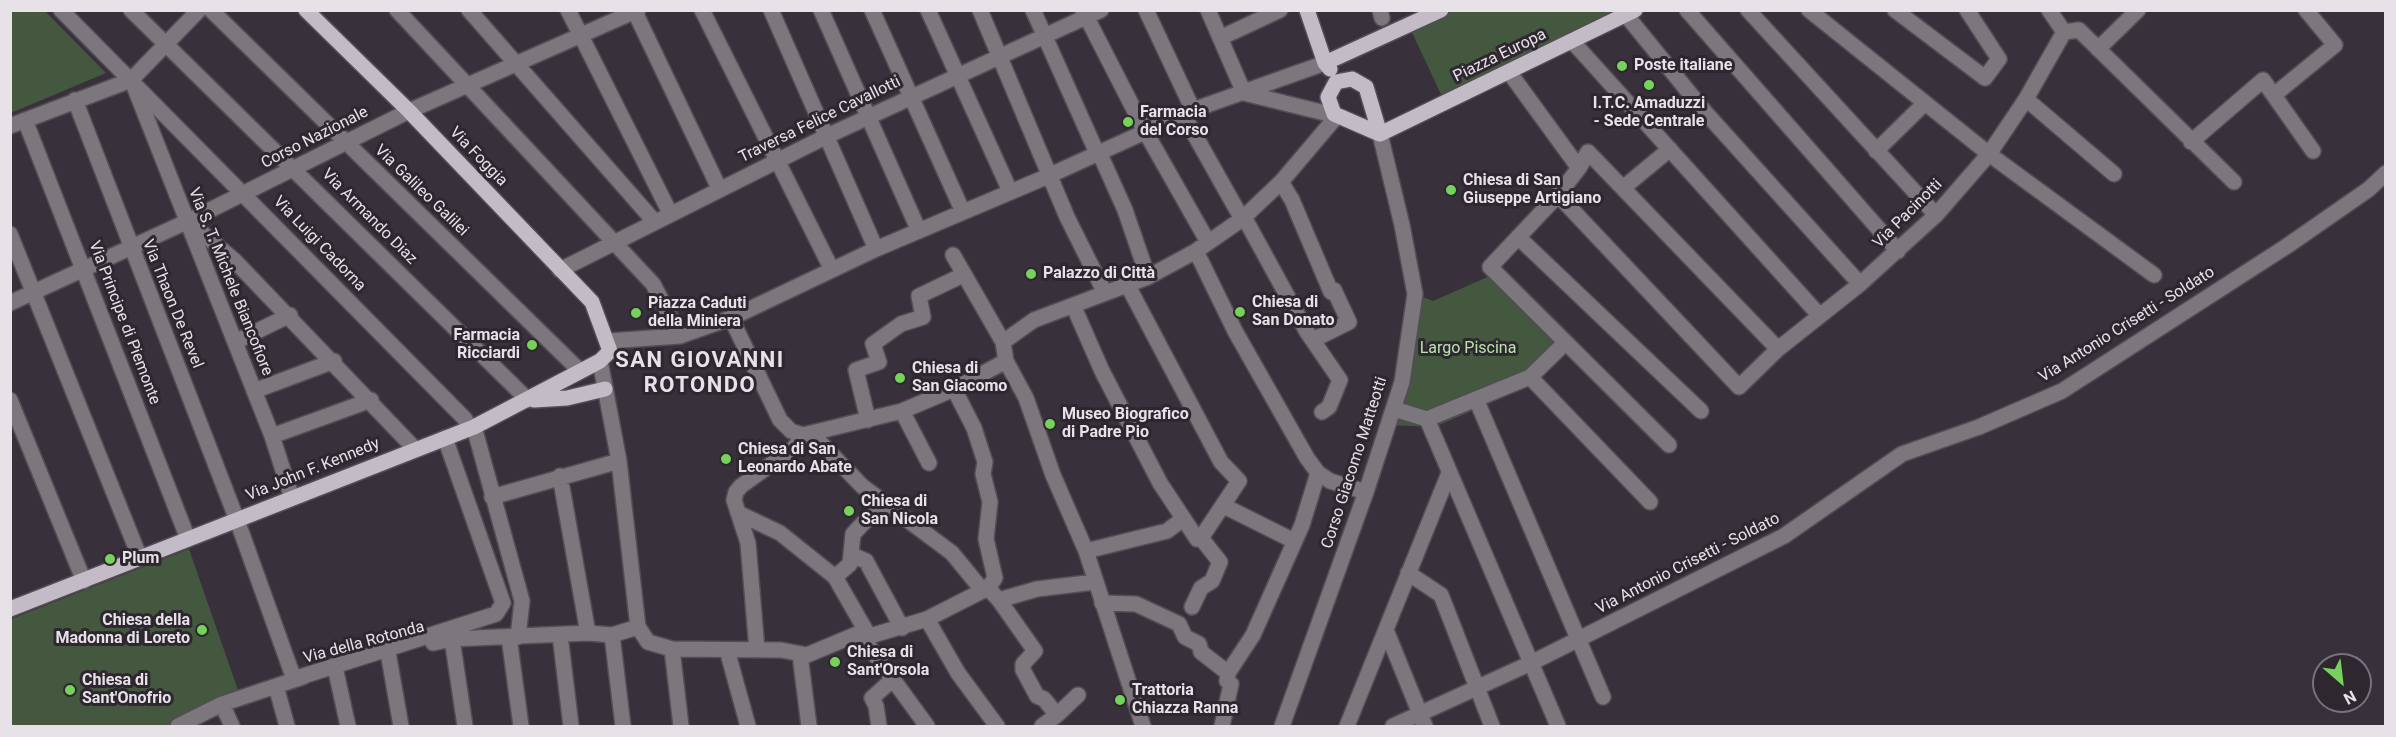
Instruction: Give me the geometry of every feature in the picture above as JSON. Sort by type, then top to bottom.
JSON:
[{"type":"main road","name":"Via Foggia","points":[[306,10],[409,111],[592,302],[608,341]]},
{"type":"main road","points":[[1307,10],[1324,63],[1344,79],[1363,84],[1380,134]]},
{"type":"main road","points":[[1324,63],[1441,10]]},
{"type":"main road","name":"Piazza Europa","points":[[1380,134],[1631,13]]},
{"type":"main road","points":[[1350,52],[1344,79],[1333,86],[1328,97],[1331,110],[1342,118],[1380,134]]},
{"type":"main road","points":[[1342,118],[1363,115],[1370,99]]},
{"type":"main road","points":[[600,361],[609,351],[608,341]]},
{"type":"main road","name":"Via John F. Kennedy","points":[[10,609],[471,428],[600,361]]},
{"type":"main road","points":[[528,400],[567,398],[605,389]]},
{"type":"street","name":"Via Luigi Cadorna","points":[[61,10],[465,418],[471,428]]},
{"type":"street","name":"Via Armando Diaz","points":[[131,10],[528,400]]},
{"type":"street","points":[[10,126],[131,80],[199,10]]},
{"type":"street","name":"Via Galileo Galilei","points":[[211,10],[580,372]]},
{"type":"street","points":[[398,10],[654,284],[680,336]]},
{"type":"street","points":[[469,10],[654,221]]},
{"type":"street","points":[[568,10],[670,213]]},
{"type":"street","points":[[702,10],[832,270]]},
{"type":"street","points":[[771,10],[876,249]]},
{"type":"street","points":[[821,10],[919,231]]},
{"type":"street","points":[[872,10],[963,212]]},
{"type":"street","points":[[928,10],[1010,191]]},
{"type":"street","points":[[980,10],[1051,174],[1067,217],[1105,293]]},
{"type":"street","points":[[1033,10],[1125,210],[1148,278]]},
{"type":"street","name":"Traversa Felice Cavallotti","points":[[560,270],[719,188],[910,96],[1000,57],[1085,14],[1101,10]]},
{"type":"street","points":[[1146,10],[1188,112],[1243,218],[1313,340],[1340,381],[1329,407],[1322,412]]},
{"type":"street","points":[[1208,10],[1244,93]]},
{"type":"street","points":[[1220,38],[1258,15],[1280,10]]},
{"type":"street","points":[[1687,10],[1898,251]]},
{"type":"street","points":[[1748,10],[1936,216]]},
{"type":"street","points":[[1809,10],[1989,154],[2154,275]]},
{"type":"street","points":[[1895,10],[1985,78],[1999,59],[1967,10]]},
{"type":"street","points":[[2049,10],[2064,32],[2079,30],[2234,182]]},
{"type":"street","points":[[2098,48],[2138,10]]},
{"type":"street","points":[[2274,95],[2335,45],[2306,10]]},
{"type":"street","points":[[636,11],[719,188]]},
{"type":"street","name":"Corso Nazionale","points":[[10,303],[187,222],[409,111],[468,87],[636,11]]},
{"type":"street","points":[[1631,13],[1705,112],[1860,284]]},
{"type":"street","points":[[1085,14],[1202,247],[1240,339],[1307,458],[1318,472],[1330,481],[1366,492]]},
{"type":"street","name":"Via Pacinotti","points":[[1558,195],[1739,387],[1778,349],[1860,284],[1936,216],[1989,154],[2026,99],[2064,32]]},
{"type":"street","points":[[1572,41],[1820,316]]},
{"type":"street","points":[[608,341],[680,336],[731,318],[876,249],[1188,112],[1324,63]]},
{"type":"street","points":[[1509,72],[1579,168]]},
{"type":"street","name":"Via S. T. Michele Biancofiore","points":[[131,80],[272,436],[292,498]]},
{"type":"street","points":[[2191,142],[2263,80],[2313,151]]},
{"type":"street","points":[[1004,342],[1034,320],[1148,278],[1202,247],[1243,218],[1342,118],[1244,93]]},
{"type":"street","points":[[2026,99],[2114,174]]},
{"type":"street","name":"Via Thaon De Revel","points":[[75,100],[237,520],[294,679]]},
{"type":"street","points":[[1876,151],[1925,103]]},
{"type":"street","name":"Via Principe di Piemonte","points":[[25,120],[188,539]]},
{"type":"street","name":"Corso Giacomo Matteotti","points":[[1282,726],[1366,492],[1402,382],[1414,294],[1402,225],[1380,134]]},
{"type":"street","points":[[1623,188],[1670,149]]},
{"type":"street","points":[[1669,445],[1490,267],[1558,195],[1588,152],[1778,349]]},
{"type":"street","name":"Via Antonio Crisetti - Soldato","points":[[1393,726],[1422,720],[1476,686],[1531,663],[1784,536],[1902,454],[1980,427],[2062,391],[2287,246],[2369,189],[2385,172]]},
{"type":"street","points":[[1281,182],[1292,200],[1331,292],[1334,290],[1349,322],[1313,340]]},
{"type":"street","points":[[187,222],[234,260],[290,315],[415,449]]},
{"type":"street","points":[[10,234],[140,558]]},
{"type":"street","points":[[1518,237],[1701,411]]},
{"type":"street","points":[[953,255],[1004,342],[1006,361],[1026,398],[1053,475],[1086,551],[1143,726]]},
{"type":"street","points":[[868,420],[856,370],[879,362],[873,344],[902,324],[923,317],[919,296],[963,275]]},
{"type":"street","points":[[1073,305],[1143,452],[1197,540],[1201,538],[1224,506],[1239,481],[1221,462],[1128,286]]},
{"type":"street","points":[[235,342],[290,315]]},
{"type":"street","points":[[731,318],[780,420],[791,431],[807,435],[902,411],[954,389],[1006,361]]},
{"type":"street","points":[[1394,409],[1427,419],[1530,377],[1565,343]]},
{"type":"street","points":[[254,391],[334,361]]},
{"type":"street","points":[[600,361],[619,461],[638,627],[648,642],[672,648],[782,650],[800,655],[868,634],[902,628],[990,593],[1095,582]]},
{"type":"street","points":[[1530,377],[1650,502]]},
{"type":"street","points":[[954,389],[974,428],[985,462],[982,474],[990,502],[986,539],[995,578],[990,593]]},
{"type":"street","points":[[1476,399],[1603,697]]},
{"type":"street","points":[[10,400],[84,581]]},
{"type":"street","points":[[272,436],[371,400]]},
{"type":"street","points":[[902,411],[929,463]]},
{"type":"street","points":[[1427,419],[1558,726]]},
{"type":"street","points":[[471,428],[522,601],[513,637],[521,726]]},
{"type":"street","points":[[807,435],[862,486],[952,553],[990,593],[1035,651],[1023,664],[1023,670],[1037,696],[1044,699],[1057,715]]},
{"type":"street","points":[[757,650],[747,543],[734,500],[741,486],[794,448],[807,435]]},
{"type":"street","points":[[294,679],[496,614],[503,603],[445,438]]},
{"type":"street","points":[[492,497],[619,461]]},
{"type":"street","points":[[1222,726],[1231,684],[1227,681],[1228,673],[1253,635],[1311,501],[1318,472]]},
{"type":"street","points":[[1347,726],[1449,473]]},
{"type":"street","points":[[560,476],[588,633]]},
{"type":"street","points":[[835,577],[850,564],[853,534],[883,502]]},
{"type":"street","points":[[1224,506],[1294,541]]},
{"type":"street","points":[[738,513],[780,533],[835,577],[868,634]]},
{"type":"street","points":[[1086,551],[1167,531],[1184,519]]},
{"type":"street","points":[[1201,538],[1220,562],[1212,581],[1201,588],[1186,616],[1185,637],[1198,644],[1201,652],[1228,673]]},
{"type":"street","points":[[852,555],[866,561],[902,628]]},
{"type":"street","points":[[1408,573],[1441,595],[1492,726]]},
{"type":"street","points":[[1102,603],[1136,604],[1186,616]]},
{"type":"street","points":[[927,619],[958,673],[997,726]]},
{"type":"street","name":"Via della Rotonda","points":[[178,726],[222,704],[294,679],[388,652],[452,639],[588,633],[612,635],[638,627]]},
{"type":"street","points":[[1386,630],[1422,720]]},
{"type":"street","points":[[868,634],[865,641],[927,726]]},
{"type":"street","points":[[560,635],[571,726]]},
{"type":"street","points":[[612,635],[622,726]]},
{"type":"street","points":[[452,639],[465,726]]},
{"type":"street","points":[[672,648],[681,726]]},
{"type":"street","points":[[727,650],[748,726]]},
{"type":"street","points":[[388,652],[402,726]]},
{"type":"street","points":[[800,655],[809,726]]},
{"type":"street","points":[[335,668],[348,726]]},
{"type":"street","points":[[879,726],[876,706],[872,698],[892,680]]},
{"type":"street","points":[[276,686],[287,726]]},
{"type":"street","points":[[1042,726],[1078,695]]},
{"type":"street","points":[[222,704],[232,726]]},
{"type":"green space","points":[[11,10],[45,11],[106,73],[11,113]]},
{"type":"green space","points":[[1445,11],[1626,11],[1445,103],[1409,26]]},
{"type":"green space","name":"Largo Piscina","points":[[1492,275],[1564,354],[1533,385],[1434,427],[1389,425],[1415,294],[1433,301]]},
{"type":"green space","points":[[189,549],[239,693],[178,726],[11,726],[11,619]]},
{"type":"place","name":"Poste italiane","points":[[1622,66]]},
{"type":"place","name":"I.T.C. Amaduzzi - Sede Centrale","points":[[1649,85]]},
{"type":"place","name":"Farmacia del Corso","points":[[1128,122]]},
{"type":"place","name":"Chiesa di San Giuseppe Artigiano","points":[[1451,190]]},
{"type":"place","name":"Palazzo di Città","points":[[1031,274]]},
{"type":"place","name":"Chiesa di San Donato","points":[[1240,312]]},
{"type":"place","name":"Piazza Caduti della Miniera","points":[[636,313]]},
{"type":"place","name":"Farmacia Ricciardi","points":[[532,345]]},
{"type":"place","name":"Chiesa di San Giacomo","points":[[900,378]]},
{"type":"place","name":"Museo Biografico di Padre Pio","points":[[1050,424]]},
{"type":"place","name":"Chiesa di San Leonardo Abate","points":[[726,459]]},
{"type":"place","name":"Chiesa di San Nicola","points":[[849,511]]},
{"type":"place","name":"Plum","points":[[110,559]]},
{"type":"place","name":"Chiesa della Madonna di Loreto","points":[[202,630]]},
{"type":"place","name":"Chiesa di Sant'Orsola","points":[[835,662]]},
{"type":"place","name":"Chiesa di Sant'Onofrio","points":[[70,690]]},
{"type":"place","name":"Trattoria Chiazza Ranna","points":[[1120,700]]},
{"type":"district","name":"SAN GIOVANNI ROTONDO","points":[[700,374]]}]
